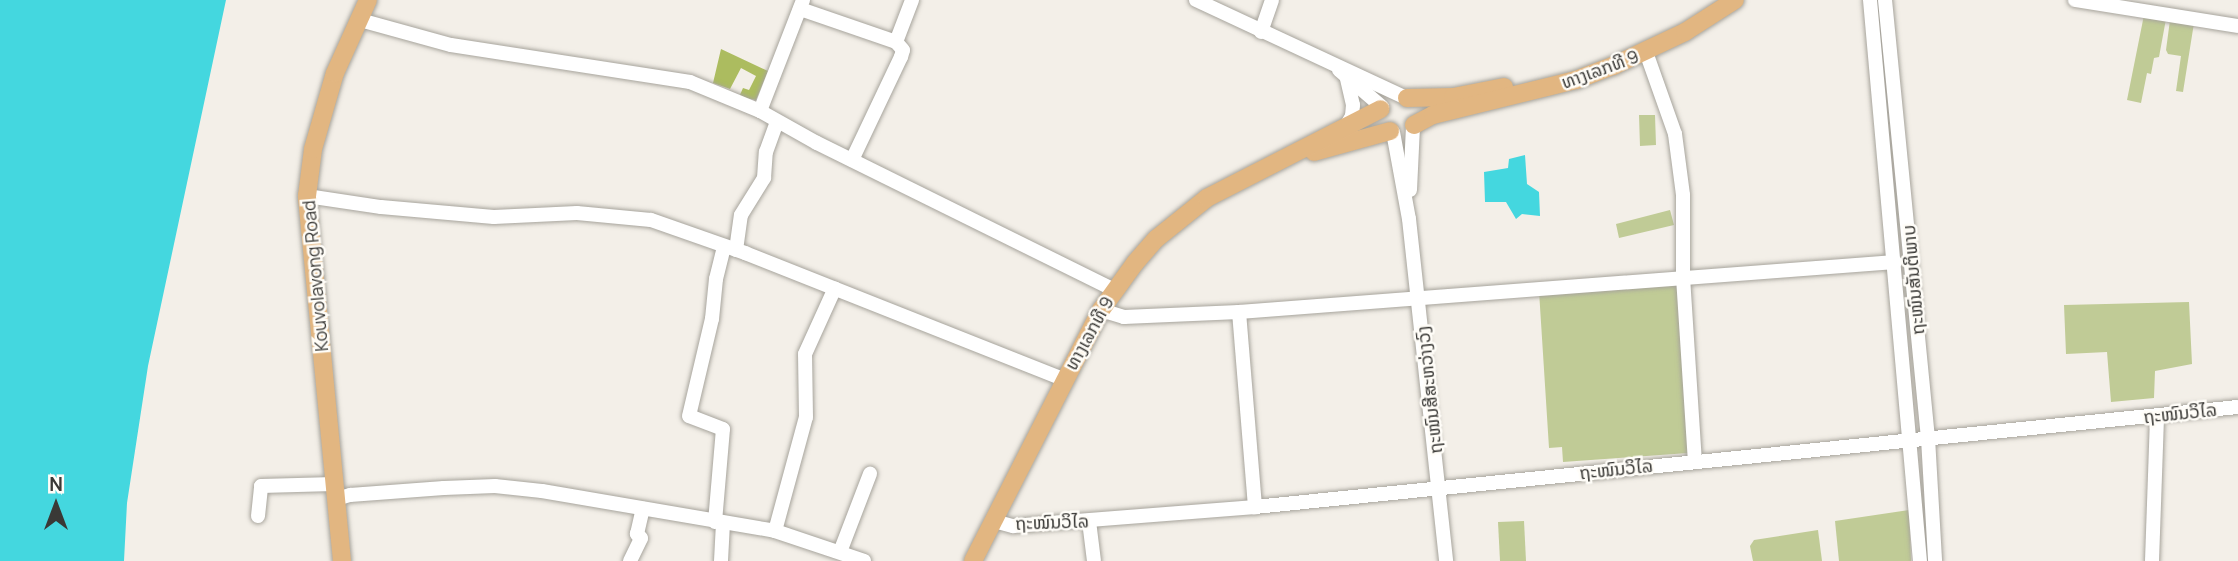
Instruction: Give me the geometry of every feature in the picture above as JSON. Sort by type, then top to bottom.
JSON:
[{"type":"main road","name":"Kouvolavong Road","points":[[342,561],[307,196],[313,149],[335,73],[368,0]]},
{"type":"main road","name":"ທາງເລກທີ 9","points":[[1413,126],[1433,115],[1576,80],[1646,52],[1724,2]]},
{"type":"main road","name":"ທາງເລກທີ 9","points":[[1405,97],[1453,97],[1573,71],[1641,45],[1724,2]]},
{"type":"main road","points":[[1405,97],[1417,113],[1413,126],[1404,132],[1392,132],[1382,124],[1381,108],[1390,98],[1405,97]]},
{"type":"main road","name":"ທາງເລກທີ 9","points":[[973,561],[1063,379],[1101,310],[1114,289],[1156,239],[1187,212],[1227,185],[1381,108]]},
{"type":"main road","name":"ທາງເລກທີ 9","points":[[1273,163],[1392,132]]},
{"type":"street","points":[[896,42],[912,0]]},
{"type":"street","points":[[1196,0],[1335,67],[1405,97]]},
{"type":"street","points":[[1261,32],[1272,0]]},
{"type":"street","name":"ຖະໜົນສັນຕິພາບ","points":[[1870,0],[1920,561]]},
{"type":"street","name":"ຖະໜົນສັນຕິພາບ","points":[[1885,0],[1928,438],[1936,561]]},
{"type":"street","points":[[2075,0],[2238,26]]},
{"type":"street","points":[[760,111],[802,5],[896,42],[903,50],[901,57],[852,160]]},
{"type":"street","points":[[360,20],[451,45],[690,82],[760,111],[852,160],[1114,289]]},
{"type":"street","points":[[1646,52],[1675,134],[1683,195],[1683,277],[1695,461]]},
{"type":"street","points":[[1335,67],[1381,108]]},
{"type":"street","points":[[1345,128],[1352,116],[1353,105],[1348,78]]},
{"type":"street","points":[[721,561],[719,523],[723,429],[689,416],[712,319],[716,279],[741,215],[764,178],[766,152],[777,122]]},
{"type":"street","points":[[1409,219],[1413,126]]},
{"type":"street","points":[[1392,132],[1409,219]]},
{"type":"street","points":[[307,196],[381,207],[495,217],[578,213],[620,216],[680,229],[1063,379]]},
{"type":"street","name":"ຖະໜົນສີສະຫວ່າງວົງ","points":[[1409,219],[1446,561]]},
{"type":"street","points":[[1101,310],[1124,317],[1239,312],[1895,261]]},
{"type":"street","points":[[775,531],[806,418],[805,354],[835,288]]},
{"type":"street","points":[[1239,312],[1255,507]]},
{"type":"street","name":"ຖະໜົນວິໄລ","points":[[994,522],[1013,526],[1255,507],[2238,407]]},
{"type":"street","points":[[2152,561],[2157,416]]},
{"type":"street","points":[[840,552],[870,474]]},
{"type":"street","points":[[258,516],[261,486],[350,495],[495,486],[775,531],[864,561]]},
{"type":"street","points":[[630,561],[641,538],[637,534],[643,509]]},
{"type":"street","points":[[1089,521],[1094,561]]},
{"type":"green space","points":[[2144,15],[2166,19],[2159,57],[2154,58],[2151,74],[2147,73],[2141,103],[2127,100]]},
{"type":"green space","points":[[2170,20],[2194,23],[2183,92],[2176,91],[2181,56],[2168,54],[2166,50]]},
{"type":"green space","points":[[721,49],[768,71],[756,100],[739,97],[743,88],[749,90],[756,76],[741,68],[730,89],[713,83]]},
{"type":"green space","points":[[1639,115],[1655,115],[1656,145],[1640,146]]},
{"type":"green space","points":[[1670,210],[1674,225],[1619,238],[1616,224]]},
{"type":"green space","points":[[1677,282],[1688,453],[1563,462],[1562,447],[1549,448],[1539,291]]},
{"type":"green space","points":[[2189,302],[2192,364],[2155,371],[2154,398],[2111,402],[2107,352],[2066,354],[2064,305]]},
{"type":"green space","points":[[1909,510],[1911,561],[1839,561],[1835,521]]},
{"type":"green space","points":[[1524,521],[1526,561],[1500,561],[1498,522]]},
{"type":"green space","points":[[1818,530],[1822,561],[1753,561],[1750,546],[1754,540]]},
{"type":"water","points":[[0,0],[226,0],[148,366],[127,503],[124,561],[0,561]]},
{"type":"water","points":[[1525,155],[1527,184],[1539,192],[1540,216],[1522,214],[1516,219],[1506,202],[1485,202],[1484,172],[1508,168],[1509,159]]}]
